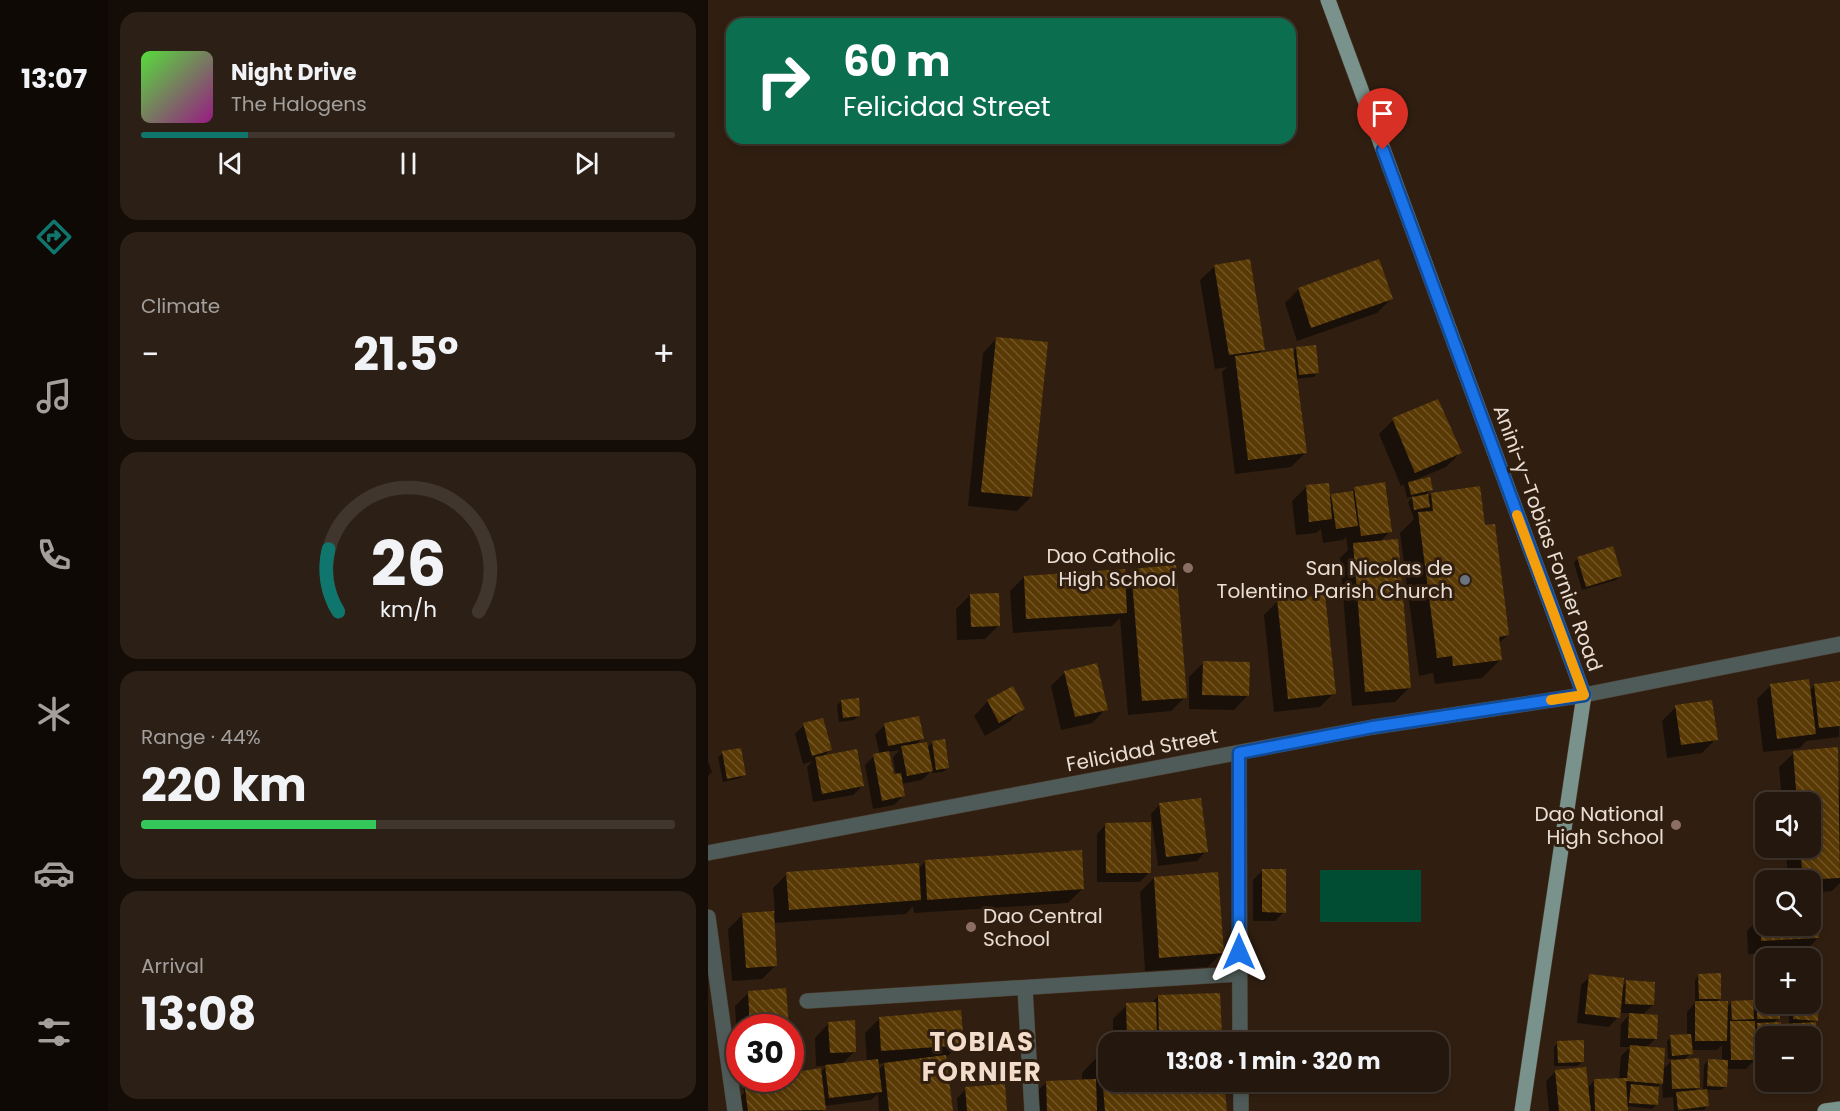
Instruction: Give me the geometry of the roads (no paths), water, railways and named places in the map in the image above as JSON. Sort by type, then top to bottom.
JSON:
[{"type":"main road","name":"Anini-y–Tobias Fornier Road","points":[[1328,0],[1584,695],[1522,1111]]},
{"type":"main road","points":[[1825,1111],[1840,1109]]},
{"type":"street","name":"Felicidad Street","points":[[708,853],[1373,727],[1584,695],[1840,644]]},
{"type":"street","points":[[1239,753],[1240,1032]]},
{"type":"street","points":[[708,917],[735,1111]]},
{"type":"street","points":[[807,1001],[1239,974]]},
{"type":"street","points":[[1025,988],[1032,1111]]},
{"type":"street","points":[[1241,1092],[1241,1111]]},
{"type":"place","name":"Dao Catholic High School","points":[[1188,568]]},
{"type":"place","name":"San Nicolas de Tolentino Parish Church","points":[[1465,580]]},
{"type":"place","name":"Dao National High School","points":[[1676,825]]},
{"type":"place","name":"Dao Central School","points":[[971,927]]},
{"type":"district","name":"TOBIAS FORNIER","points":[[982,1057]]}]
